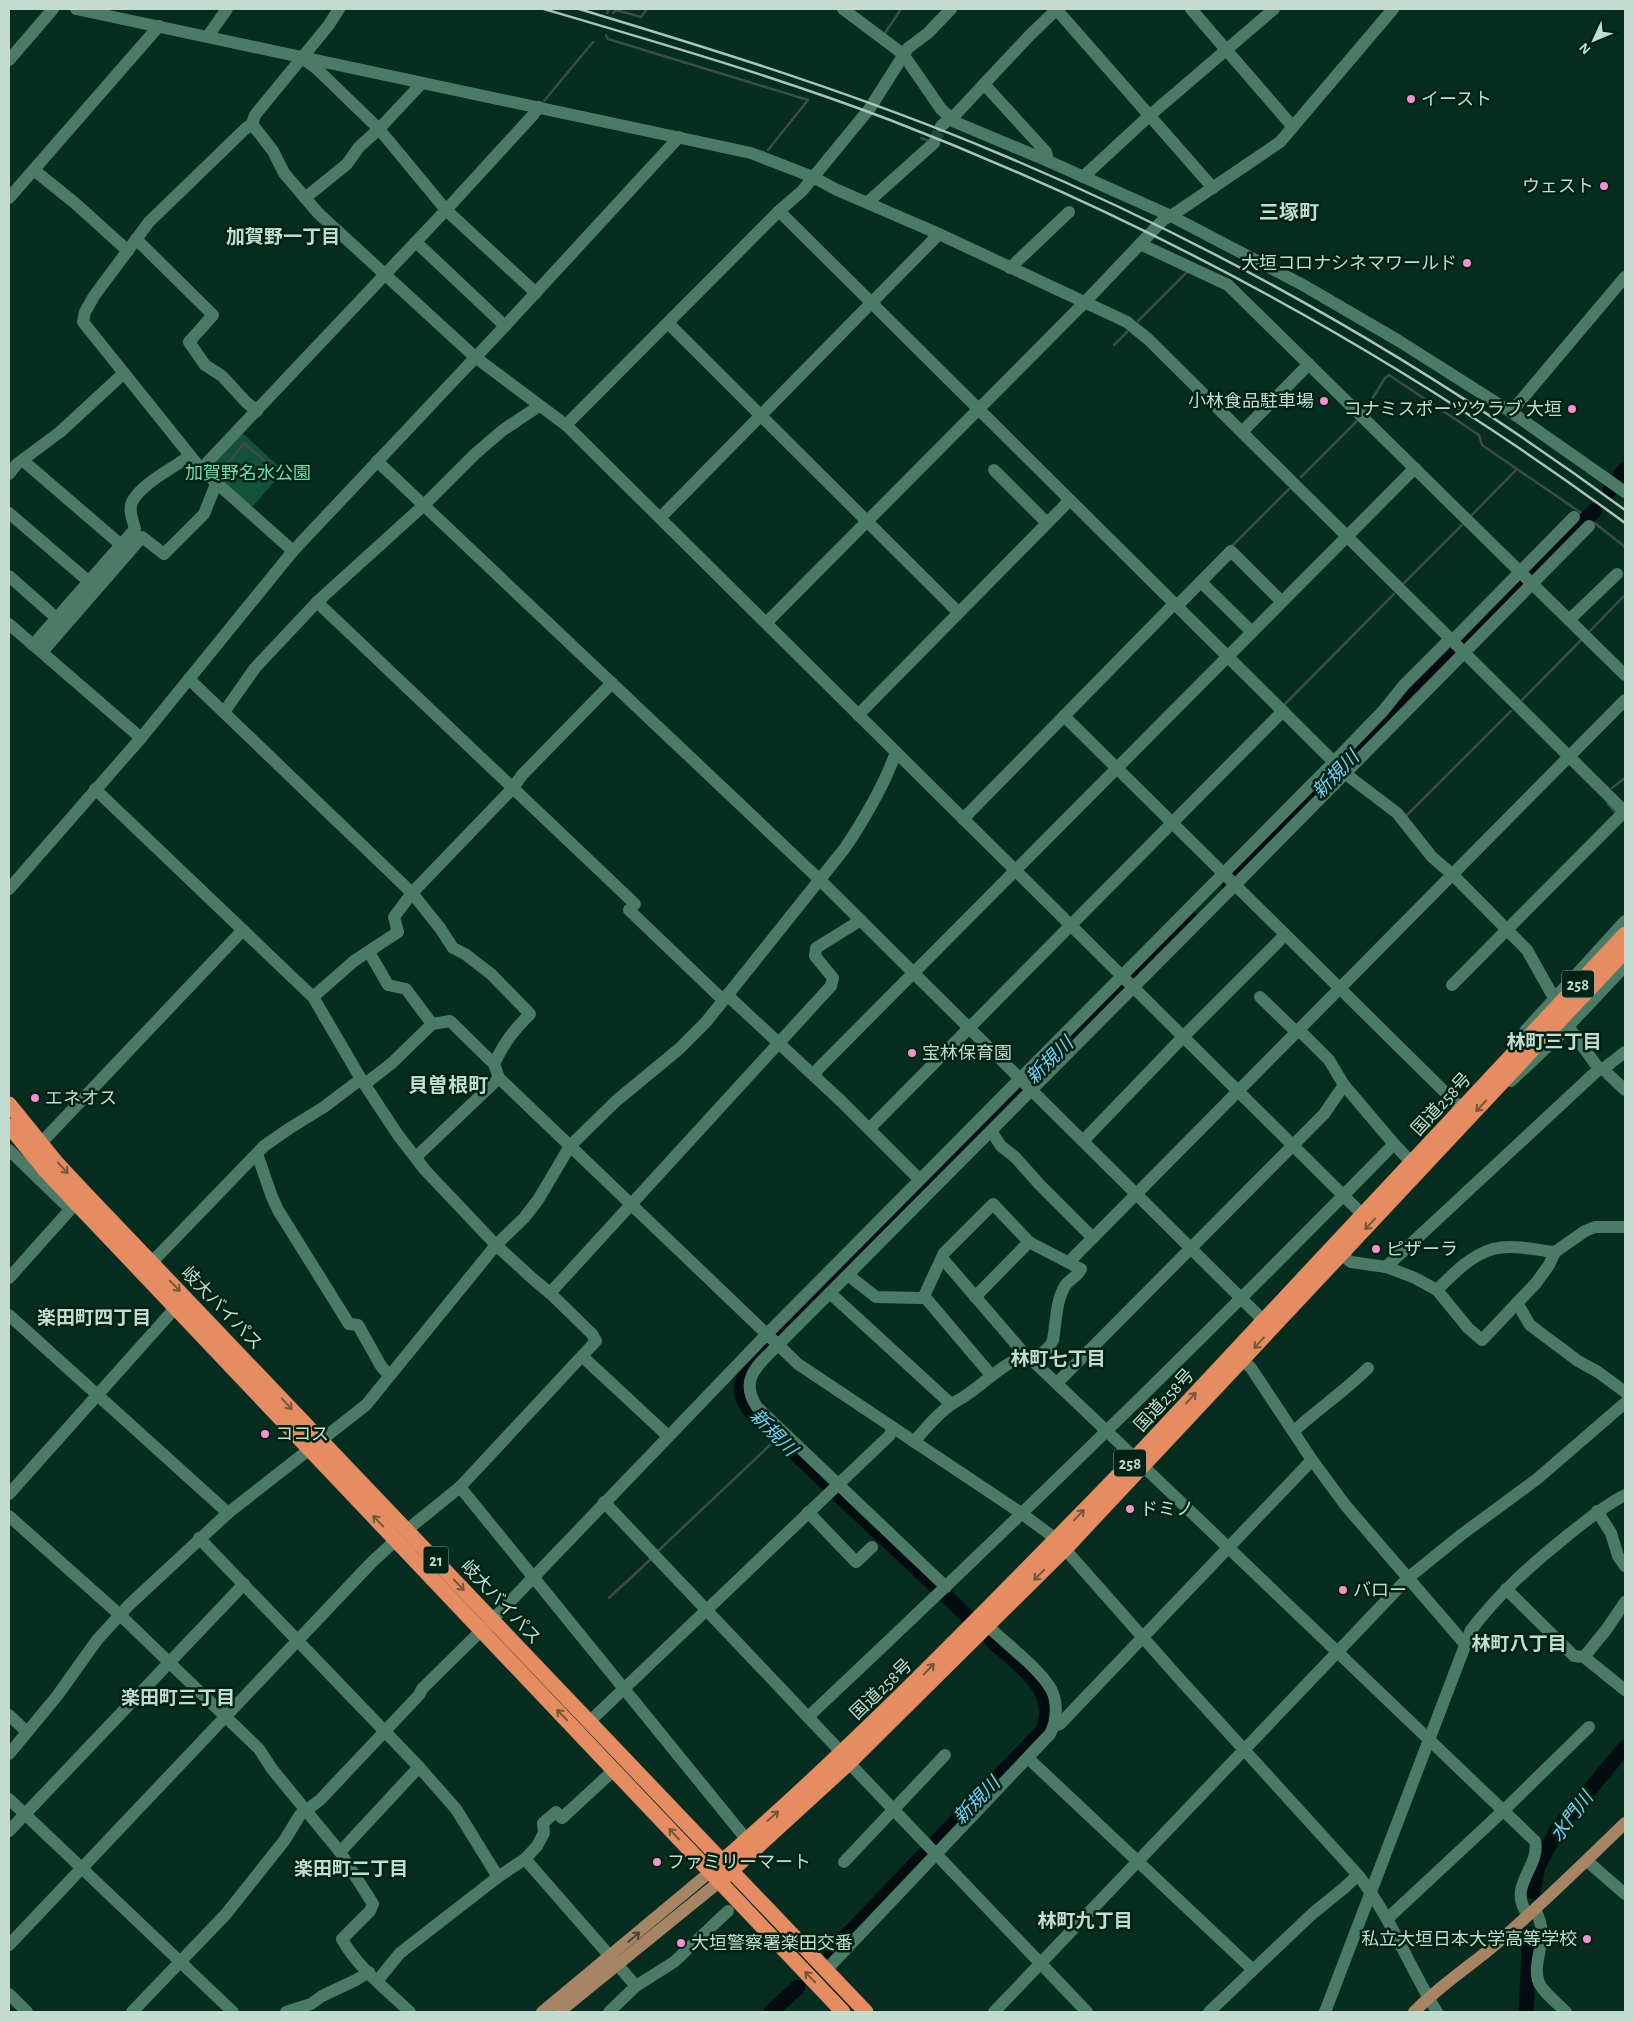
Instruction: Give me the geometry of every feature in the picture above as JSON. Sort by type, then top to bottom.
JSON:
[{"type":"highway","name":"国道258号","points":[[1534,1040],[1622,928]]},
{"type":"highway","name":"国道258号","points":[[726,1867],[747,1840],[846,1758],[914,1684],[1060,1544],[1139,1462],[1243,1360],[1337,1252],[1534,1040],[1625,951]]},
{"type":"highway","name":"国道258号","points":[[1139,1462],[1264,1320],[1337,1252],[1363,1214],[1462,1109],[1493,1084]]},
{"type":"highway","name":"岐大バイパス","points":[[9,1104],[41,1144],[152,1262],[315,1445]]},
{"type":"highway","name":"岐大バイパス","points":[[9,1126],[73,1206],[315,1445],[402,1535],[487,1625],[614,1770],[843,2012]]},
{"type":"highway","name":"国道258号","points":[[715,1877],[988,1626],[1060,1544]]},
{"type":"highway","name":"岐大バイパス","points":[[487,1625],[589,1722],[866,2012]]},
{"type":"main road","points":[[1414,2012],[1428,1997],[1495,1945],[1531,1913],[1625,1824]]},
{"type":"main road","points":[[559,2012],[615,1960],[715,1877]]},
{"type":"main road","points":[[542,2012],[615,1960]]},
{"type":"street","points":[[9,60],[53,9]]},
{"type":"street","points":[[76,9],[208,36],[302,58],[538,106],[775,161],[939,234],[1127,322],[1136,328],[1625,811],[1452,985]]},
{"type":"street","points":[[208,36],[227,9]]},
{"type":"street","points":[[293,551],[201,469],[83,322],[85,312],[94,296],[148,222],[252,124],[255,115],[339,9]]},
{"type":"street","points":[[845,9],[904,54],[941,109],[946,122]]},
{"type":"street","points":[[566,425],[779,211],[802,191],[870,108],[904,54],[951,9]]},
{"type":"street","points":[[946,122],[1057,9],[1213,188]]},
{"type":"street","points":[[1191,9],[1294,127]]},
{"type":"street","points":[[1083,177],[1149,116],[1274,9]]},
{"type":"street","points":[[766,623],[1085,302],[1163,220],[1280,142],[1393,9]]},
{"type":"street","points":[[9,198],[159,26]]},
{"type":"street","points":[[302,58],[317,69],[379,130],[446,210],[536,293]]},
{"type":"street","points":[[306,198],[348,164],[359,147],[379,130],[422,83]]},
{"type":"street","points":[[984,84],[1046,152],[1048,161]]},
{"type":"street","points":[[201,469],[446,210],[527,122],[538,106]]},
{"type":"street","points":[[946,122],[962,126],[1048,161],[1171,216],[1303,285],[1399,341],[1511,412],[1623,491]]},
{"type":"street","points":[[252,124],[273,152],[284,173],[318,213],[475,357],[566,425],[1124,981],[1238,1090],[1363,1214]]},
{"type":"street","points":[[9,888],[94,789],[141,738],[293,551],[536,293],[678,137]]},
{"type":"street","points":[[868,202],[934,144]]},
{"type":"street","points":[[34,170],[76,204],[128,251]]},
{"type":"street","points":[[779,211],[1283,711],[1340,766],[1397,813],[1432,857],[1453,875],[1527,950],[1554,998]]},
{"type":"street","points":[[1010,268],[1069,212]]},
{"type":"street","points":[[660,518],[939,234]]},
{"type":"street","points":[[136,239],[213,315],[189,342],[205,365],[222,376],[257,411]]},
{"type":"street","points":[[416,242],[505,326]]},
{"type":"street","points":[[1140,244],[1228,285],[1625,675]]},
{"type":"street","points":[[1511,412],[1625,277]]},
{"type":"street","points":[[668,323],[958,612]]},
{"type":"street","points":[[1242,432],[1309,364]]},
{"type":"street","points":[[15,464],[60,432],[124,373]]},
{"type":"street","points":[[224,712],[256,668],[317,602],[424,505],[475,454],[503,430],[539,406]]},
{"type":"street","points":[[37,649],[125,548],[135,529],[130,513],[132,503],[141,491],[190,456]]},
{"type":"street","points":[[377,461],[820,880],[1264,1320]]},
{"type":"street","points":[[15,464],[27,464],[125,548]]},
{"type":"street","points":[[814,1076],[818,1069],[1415,468]]},
{"type":"street","points":[[994,470],[1048,523]]},
{"type":"street","points":[[125,548],[142,537],[164,554],[204,514],[216,484]]},
{"type":"street","points":[[858,714],[1070,500]]},
{"type":"street","points":[[9,513],[93,585]]},
{"type":"street","points":[[132,2012],[248,1888],[306,1810],[320,1800],[420,1695],[422,1689],[487,1625],[668,1436],[772,1339],[919,1179],[1026,1084],[1124,981],[1230,880],[1526,578],[1574,517]]},
{"type":"street","points":[[1457,647],[1456,637],[1589,526]]},
{"type":"street","points":[[962,819],[1231,551],[1282,602]]},
{"type":"street","points":[[1569,620],[1617,574]]},
{"type":"street","points":[[9,576],[61,622]]},
{"type":"street","points":[[1201,582],[1252,632]]},
{"type":"street","points":[[317,602],[513,788],[725,998],[780,1043],[919,1179]]},
{"type":"street","points":[[9,624],[141,738]]},
{"type":"street","points":[[1340,766],[1404,685],[1457,647]]},
{"type":"street","points":[[189,679],[412,893],[440,928],[453,948],[465,954],[491,974],[530,1014],[510,1034],[494,1064]]},
{"type":"street","points":[[313,997],[354,961],[398,932],[394,917],[412,893],[513,788],[522,775],[612,683]]},
{"type":"street","points":[[1070,1262],[1625,700]]},
{"type":"street","points":[[869,1129],[1283,711]]},
{"type":"street","points":[[1064,716],[1462,1109]]},
{"type":"street","points":[[9,1754],[57,1696],[97,1640],[120,1615],[199,1538],[228,1513],[361,1410],[496,1245],[524,1218],[538,1200],[570,1146],[616,1101],[679,1049],[706,1022],[845,848],[864,819],[885,780],[896,752]]},
{"type":"street","points":[[9,1945],[372,1562],[460,1487],[596,1341],[592,1334],[550,1293],[533,1280],[496,1245],[425,1170],[398,1135],[363,1082],[313,997],[94,789]]},
{"type":"street","points":[[550,1293],[831,986],[833,978],[815,956],[816,948],[861,920]]},
{"type":"street","points":[[1622,928],[1554,998],[1495,1066],[1493,1084],[1515,1078],[1625,966]]},
{"type":"street","points":[[41,1144],[243,930]]},
{"type":"street","points":[[1083,1141],[1183,1037],[1286,935]]},
{"type":"street","points":[[369,952],[388,985],[406,988],[432,1024]]},
{"type":"street","points":[[942,1590],[834,1488],[757,1407],[749,1394],[748,1387],[753,1373],[772,1339],[830,1293],[991,1132],[1026,1084],[1124,981]]},
{"type":"street","points":[[1260,997],[1292,1028],[1304,1035],[1329,1060],[1344,1085],[1412,1164]]},
{"type":"street","points":[[152,1262],[264,1146],[392,1063],[432,1024],[450,1021],[494,1064],[499,1078],[798,1364],[1021,1513],[1060,1544],[1371,1891],[1437,2012]]},
{"type":"street","points":[[1568,1026],[1601,1069],[1625,1090]]},
{"type":"street","points":[[1386,1267],[1601,1069],[1625,1052]]},
{"type":"street","points":[[416,1157],[499,1078]]},
{"type":"street","points":[[1057,1383],[1324,1114],[1344,1085]]},
{"type":"street","points":[[991,1132],[1001,1146],[1093,1238]]},
{"type":"street","points":[[808,1717],[1106,1431],[1242,1298],[1394,1144]]},
{"type":"street","points":[[9,1150],[73,1206],[9,1278]]},
{"type":"street","points":[[257,1154],[278,1210],[349,1324],[358,1325],[381,1366],[389,1375]]},
{"type":"street","points":[[848,1275],[876,1297],[921,1298],[924,1296],[944,1253],[993,1204],[1029,1242],[1081,1269],[1079,1274],[1066,1284],[1062,1292],[1053,1340],[1050,1346],[1042,1354],[1016,1360],[991,1374],[965,1397],[951,1404],[927,1426],[914,1442]]},
{"type":"street","points":[[1337,1252],[1351,1262],[1386,1267],[1415,1278],[1437,1290],[1468,1328],[1482,1340],[1536,1283],[1549,1265],[1555,1252],[1584,1230],[1594,1227],[1625,1227]]},
{"type":"street","points":[[976,1297],[1029,1242]]},
{"type":"street","points":[[1437,1290],[1460,1267],[1493,1249],[1513,1248],[1555,1252]]},
{"type":"street","points":[[942,1258],[1022,1352],[1057,1383],[1535,1841],[1536,1847],[1523,1879],[1520,1898],[1523,1909],[1531,1913],[1543,1927],[1538,1974],[1540,1984],[1566,2012]]},
{"type":"street","points":[[830,1293],[951,1404]]},
{"type":"street","points":[[924,1296],[991,1374]]},
{"type":"street","points":[[1517,1303],[1530,1325],[1578,1361],[1598,1372],[1625,1392]]},
{"type":"street","points":[[9,1494],[176,1307]]},
{"type":"street","points":[[9,1315],[228,1513]]},
{"type":"street","points":[[583,1357],[668,1436]]},
{"type":"street","points":[[1243,1360],[1251,1368],[1312,1460],[1346,1506],[1465,1644]]},
{"type":"street","points":[[1294,1431],[1317,1410],[1344,1391],[1368,1368]]},
{"type":"street","points":[[994,2012],[1408,1578],[1536,1479],[1625,1403]]},
{"type":"street","points":[[589,1722],[889,1436],[893,1429]]},
{"type":"street","points":[[1055,1725],[1060,1724],[1145,1638],[1312,1460]]},
{"type":"street","points":[[460,1487],[747,1840]]},
{"type":"street","points":[[1325,2012],[1471,1630],[1490,1605],[1535,1561],[1597,1511],[1625,1495]]},
{"type":"street","points":[[604,1502],[894,1810],[1088,2012]]},
{"type":"street","points":[[1597,1511],[1611,1532],[1618,1556],[1625,1566]]},
{"type":"street","points":[[808,1512],[856,1562],[872,1547]]},
{"type":"street","points":[[9,1516],[120,1615],[259,1749],[272,1769],[340,1852],[373,1904],[370,1910],[342,1939],[345,1946],[410,2012]]},
{"type":"street","points":[[199,1538],[386,1730],[419,1767],[456,1809],[498,1877]]},
{"type":"street","points":[[9,1831],[244,1584]]},
{"type":"street","points":[[1506,1589],[1574,1656],[1584,1657],[1625,1690]]},
{"type":"street","points":[[1584,1657],[1606,1630],[1625,1602]]},
{"type":"street","points":[[827,1969],[932,1849],[1028,1758],[1050,1734],[1055,1725],[1056,1706],[1052,1690],[1041,1675],[988,1626]]},
{"type":"street","points":[[9,1715],[28,1732]]},
{"type":"street","points":[[1387,1919],[1504,1810],[1589,1727]]},
{"type":"street","points":[[844,1862],[945,1755]]},
{"type":"street","points":[[1028,1758],[1252,1969]]},
{"type":"street","points":[[340,1852],[419,1767]]},
{"type":"street","points":[[286,2012],[311,2004],[322,1996],[356,1980],[373,1976],[400,1953],[525,1858],[537,1846],[544,1833],[543,1823],[556,1812],[562,1818],[614,1770]]},
{"type":"street","points":[[9,1799],[233,2012]]},
{"type":"street","points":[[525,1858],[636,1986]]},
{"type":"street","points":[[1587,1861],[1625,1894]]},
{"type":"street","points":[[1209,2012],[1252,1969],[1358,1875]]},
{"type":"street","points":[[611,2011],[636,1986],[674,1962],[728,1910]]},
{"type":"street","points":[[9,1994],[28,2012]]},
{"type":"green space","name":"加賀野名水公園","points":[[241,432],[284,471],[251,508],[207,467]]},
{"type":"waterway","points":[[607,13],[609,9]]},
{"type":"waterway","points":[[613,13],[616,10],[641,17],[647,9]]},
{"type":"waterway","points":[[885,33],[901,9]]},
{"type":"waterway","points":[[606,35],[608,39],[808,100],[768,150]]},
{"type":"waterway","points":[[544,101],[593,42]]},
{"type":"waterway","points":[[921,138],[929,141]]},
{"type":"waterway","points":[[1138,321],[1188,271]]},
{"type":"waterway","points":[[1114,345],[1127,332]]},
{"type":"waterway","points":[[1364,412],[1385,378],[1389,375],[1479,435],[1482,445],[1587,517],[1625,547]]},
{"type":"waterway","points":[[1301,477],[1358,420]]},
{"type":"waterway","points":[[220,475],[221,466],[231,460],[244,443],[265,461],[273,471],[280,468]]},
{"type":"waterway","name":"新規川","points":[[1610,490],[1625,469]]},
{"type":"waterway","points":[[1472,515],[1516,470]]},
{"type":"waterway","points":[[1231,547],[1289,489]]},
{"type":"waterway","name":"新規川","points":[[1229,883],[1253,855],[1595,510]]},
{"type":"waterway","points":[[1404,583],[1462,525]]},
{"type":"waterway","points":[[1285,704],[1394,594]]},
{"type":"waterway","points":[[1590,631],[1625,595]]},
{"type":"waterway","points":[[1522,700],[1580,641]]},
{"type":"waterway","points":[[1407,818],[1406,816],[1511,711]]},
{"type":"waterway","points":[[1612,788],[1625,778]]},
{"type":"waterway","points":[[1608,804],[1616,813]]},
{"type":"waterway","name":"新規川","points":[[966,1615],[753,1414],[748,1408],[741,1392],[746,1367],[1165,943],[1182,931],[1192,920]]},
{"type":"waterway","points":[[657,1552],[770,1445]]},
{"type":"waterway","points":[[609,1598],[652,1558]]},
{"type":"waterway","name":"新規川","points":[[831,1952],[1043,1730],[1046,1715],[1045,1702],[1040,1690],[1023,1668],[991,1640]]},
{"type":"waterway","name":"水門川","points":[[1533,1892],[1538,1867],[1558,1828],[1625,1747]]},
{"type":"waterway","name":"水門川","points":[[1526,2012],[1530,1934]]},
{"type":"waterway","name":"新規川","points":[[771,2012],[798,1987]]},
{"type":"tunnel","points":[[934,143],[941,126]]},
{"type":"railway","points":[[544,9],[718,61],[847,104],[988,159],[1084,202],[1178,248],[1271,297],[1362,349],[1452,404],[1539,462],[1625,523]]},
{"type":"railway","points":[[579,9],[739,58],[897,113],[1000,154],[1083,190],[1244,270],[1401,359],[1552,458],[1625,510]]},
{"type":"place","name":"イースト","points":[[1411,99]]},
{"type":"place","name":"ウェスト","points":[[1604,186]]},
{"type":"place","name":"大垣コロナシネマワールド","points":[[1467,263]]},
{"type":"place","name":"小林食品駐車場","points":[[1324,401]]},
{"type":"place","name":"コナミスポーツクラブ 大垣","points":[[1572,409]]},
{"type":"place","name":"宝林保育園","points":[[912,1053]]},
{"type":"place","name":"エネオス","points":[[35,1098]]},
{"type":"place","name":"ピザーラ","points":[[1376,1249]]},
{"type":"place","name":"ココス","points":[[265,1434]]},
{"type":"place","name":"ドミノ","points":[[1130,1509]]},
{"type":"place","name":"バロー","points":[[1343,1590]]},
{"type":"place","name":"ファミリーマート","points":[[657,1862]]},
{"type":"place","name":"私立大垣日本大学高等学校","points":[[1587,1939]]},
{"type":"place","name":"大垣警察署楽田交番","points":[[681,1943]]},
{"type":"district","name":"三塚町","points":[[1289,212]]},
{"type":"district","name":"加賀野一丁目","points":[[283,236]]},
{"type":"district","name":"林町三丁目","points":[[1554,1041]]},
{"type":"district","name":"貝曽根町","points":[[448,1085]]},
{"type":"district","name":"楽田町四丁目","points":[[94,1317]]},
{"type":"district","name":"林町七丁目","points":[[1058,1358]]},
{"type":"district","name":"林町八丁目","points":[[1519,1643]]},
{"type":"district","name":"楽田町三丁目","points":[[178,1697]]},
{"type":"district","name":"楽田町二丁目","points":[[351,1868]]},
{"type":"district","name":"林町九丁目","points":[[1085,1920]]}]
